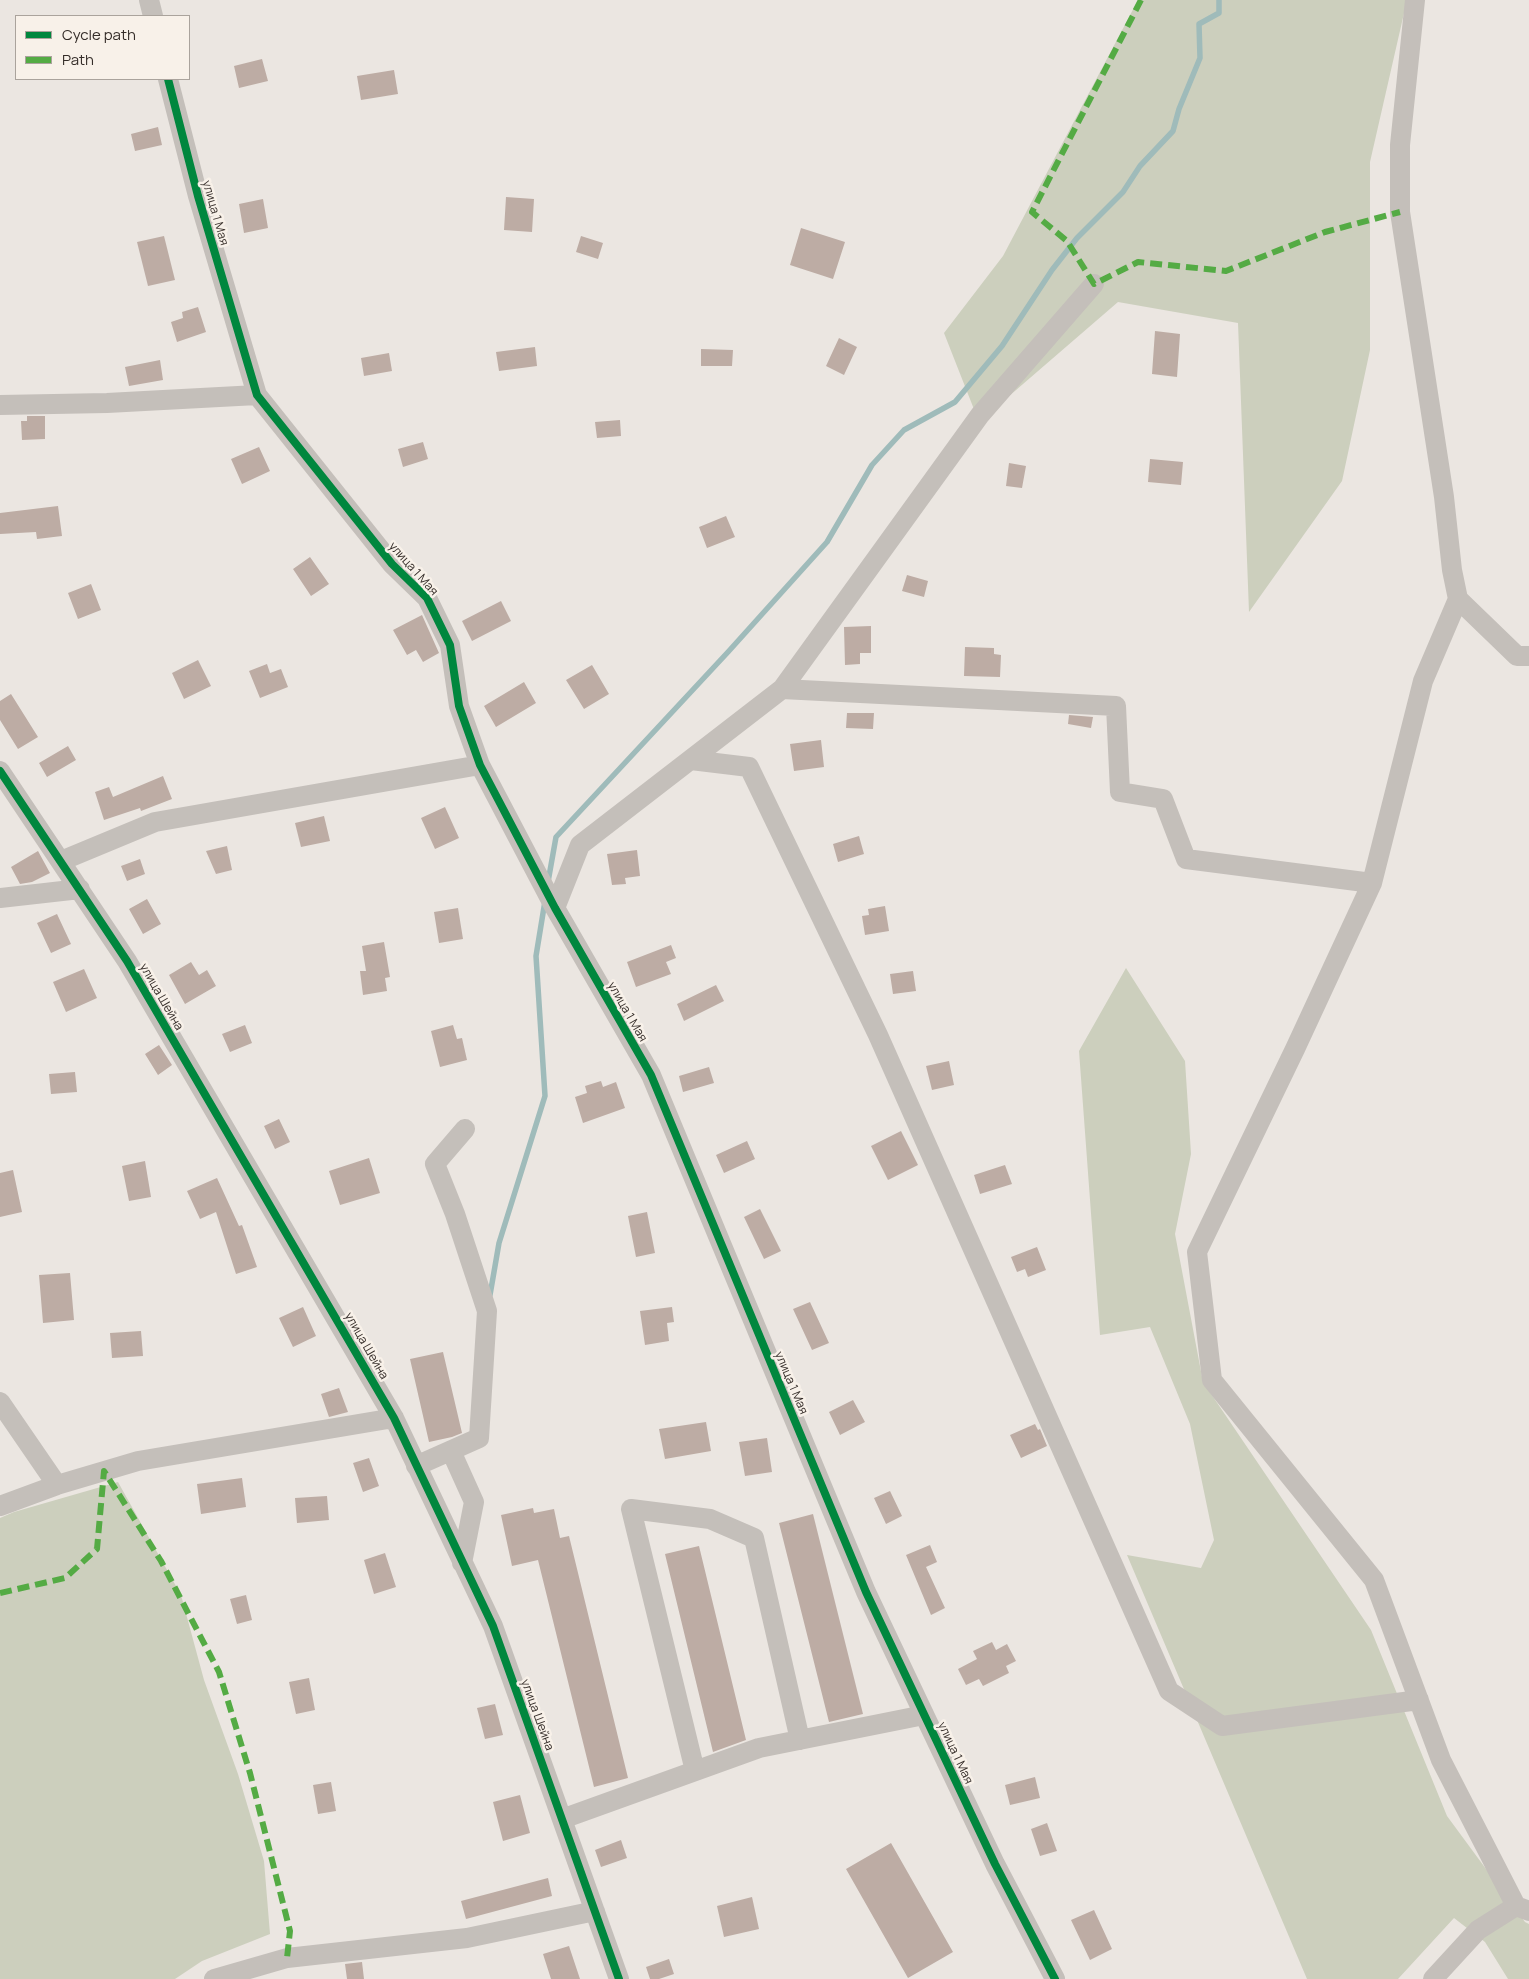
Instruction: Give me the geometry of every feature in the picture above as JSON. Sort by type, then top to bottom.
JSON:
[{"type":"street","points":[[149,0],[153,15]]},
{"type":"street","points":[[1415,0],[1400,145],[1400,212],[1458,599],[1423,681],[1372,883],[1296,1050],[1197,1252],[1212,1380],[1374,1580],[1441,1760],[1523,1908],[1478,1930],[1433,1979]]},
{"type":"street","name":"улица 1 Мая","points":[[168,80],[198,196],[257,395],[392,564],[427,598],[450,645],[459,706],[480,765],[555,908],[651,1075],[866,1592],[995,1864],[1055,1979]]},
{"type":"street","points":[[555,908],[580,845],[782,689],[980,416],[1094,284]]},
{"type":"street","points":[[0,405],[107,403],[257,395]]},
{"type":"street","points":[[1458,599],[1517,656],[1529,656]]},
{"type":"street","points":[[782,689],[1116,706],[1120,792],[1163,799],[1186,859],[1372,883]]},
{"type":"street","points":[[691,760],[749,767],[878,1035],[1169,1691],[1222,1726],[1418,1700]]},
{"type":"street","points":[[61,860],[155,822],[480,765]]},
{"type":"street","name":"улица Шейна","points":[[0,771],[127,961],[394,1418],[493,1626],[619,1979]]},
{"type":"street","points":[[0,898],[80,890]]},
{"type":"street","points":[[416,1466],[479,1438],[487,1311],[455,1214],[435,1164],[465,1129]]},
{"type":"street","points":[[0,1402],[57,1485]]},
{"type":"street","points":[[0,1506],[57,1485],[138,1461],[394,1418]]},
{"type":"street","points":[[451,1451],[474,1502],[462,1562]]},
{"type":"street","points":[[695,1771],[631,1509],[710,1519],[754,1538],[800,1740]]},
{"type":"street","points":[[562,1819],[759,1748],[924,1715]]},
{"type":"street","points":[[214,1979],[286,1958],[467,1938],[595,1911]]},
{"type":"green space","points":[[1138,0],[1407,0],[1370,162],[1370,350],[1342,481],[1249,612],[1238,323],[1118,302],[979,422],[944,333],[1003,256]]},
{"type":"green space","points":[[1126,968],[1185,1061],[1191,1154],[1175,1234],[1203,1382],[1371,1630],[1447,1816],[1525,1922],[1529,1924],[1529,1979],[1508,1979],[1485,1942],[1454,1918],[1398,1979],[1307,1979],[1127,1555],[1201,1568],[1214,1540],[1190,1424],[1150,1327],[1100,1335],[1079,1051]]},
{"type":"green space","points":[[118,1482],[181,1595],[204,1680],[238,1774],[264,1861],[270,1934],[202,1961],[175,1979],[0,1979],[0,1518],[14,1512]]},
{"type":"building","points":[[262,59],[268,81],[239,88],[234,66]]},
{"type":"building","points":[[394,70],[398,94],[361,100],[357,76]]},
{"type":"building","points":[[158,127],[162,145],[135,151],[131,134]]},
{"type":"building","points":[[506,197],[534,199],[532,232],[504,230]]},
{"type":"building","points":[[263,199],[268,228],[244,233],[239,204]]},
{"type":"building","points":[[801,228],[845,242],[833,279],[790,265]]},
{"type":"building","points":[[164,236],[175,280],[148,286],[137,242]]},
{"type":"building","points":[[581,236],[603,243],[598,259],[576,252]]},
{"type":"building","points":[[198,307],[206,332],[177,342],[171,322],[183,318],[182,312]]},
{"type":"building","points":[[1155,331],[1180,334],[1177,377],[1152,374]]},
{"type":"building","points":[[839,338],[857,347],[844,375],[826,366]]},
{"type":"building","points":[[535,347],[537,366],[499,371],[496,352]]},
{"type":"building","points":[[701,349],[733,350],[732,366],[701,366]]},
{"type":"building","points":[[389,353],[392,371],[364,376],[361,358]]},
{"type":"building","points":[[160,360],[163,380],[129,386],[125,367]]},
{"type":"building","points":[[27,416],[45,416],[45,439],[22,440],[21,421],[27,421]]},
{"type":"building","points":[[620,420],[621,436],[597,438],[595,422]]},
{"type":"building","points":[[423,442],[428,459],[403,467],[398,449]]},
{"type":"building","points":[[259,447],[270,471],[242,484],[231,459]]},
{"type":"building","points":[[1150,459],[1183,462],[1181,485],[1148,482]]},
{"type":"building","points":[[1009,463],[1026,466],[1022,488],[1006,486]]},
{"type":"building","points":[[58,506],[62,536],[37,539],[36,532],[0,534],[0,513]]},
{"type":"building","points":[[726,516],[735,537],[707,548],[699,527]]},
{"type":"building","points":[[310,557],[329,584],[311,596],[293,569]]},
{"type":"building","points":[[907,575],[928,581],[924,597],[902,591]]},
{"type":"building","points":[[91,584],[101,610],[78,619],[68,593]]},
{"type":"building","points":[[501,601],[511,621],[472,641],[462,621]]},
{"type":"building","points":[[422,615],[439,653],[423,662],[416,650],[407,655],[393,630]]},
{"type":"building","points":[[871,626],[871,653],[860,653],[860,664],[845,665],[844,627]]},
{"type":"building","points":[[965,647],[994,648],[994,654],[1001,655],[1000,677],[964,676]]},
{"type":"building","points":[[198,660],[211,686],[184,699],[172,673]]},
{"type":"building","points":[[267,664],[270,673],[281,669],[288,687],[260,698],[249,671]]},
{"type":"building","points":[[592,665],[609,694],[584,709],[566,680]]},
{"type":"building","points":[[524,682],[536,703],[496,727],[484,706]]},
{"type":"building","points":[[11,694],[38,737],[18,749],[0,720],[0,701]]},
{"type":"building","points":[[847,713],[874,713],[873,729],[846,728]]},
{"type":"building","points":[[1069,715],[1093,717],[1091,728],[1068,724]]},
{"type":"building","points":[[821,740],[824,767],[794,771],[790,744]]},
{"type":"building","points":[[68,746],[76,760],[47,777],[39,763]]},
{"type":"building","points":[[163,776],[172,799],[141,811],[140,808],[104,820],[95,792],[109,787],[113,797]]},
{"type":"building","points":[[445,807],[459,838],[435,849],[421,818]]},
{"type":"building","points":[[324,816],[330,841],[301,847],[295,823]]},
{"type":"building","points":[[859,836],[864,854],[838,862],[833,844]]},
{"type":"building","points":[[227,846],[232,870],[216,874],[206,851]]},
{"type":"building","points":[[637,850],[640,876],[625,878],[626,884],[612,885],[607,854]]},
{"type":"building","points":[[38,851],[50,873],[32,882],[20,884],[11,867]]},
{"type":"building","points":[[140,859],[145,874],[127,881],[121,866]]},
{"type":"building","points":[[147,899],[161,924],[143,934],[129,909]]},
{"type":"building","points":[[885,906],[889,931],[865,935],[862,916],[869,915],[868,909]]},
{"type":"building","points":[[458,908],[463,939],[439,943],[434,912]]},
{"type":"building","points":[[57,914],[71,944],[51,953],[37,923]]},
{"type":"building","points":[[384,942],[390,977],[385,978],[387,991],[363,995],[360,971],[366,971],[362,946]]},
{"type":"building","points":[[671,945],[676,958],[666,962],[671,974],[636,987],[627,962]]},
{"type":"building","points":[[191,962],[199,975],[207,970],[216,986],[185,1004],[169,975]]},
{"type":"building","points":[[84,969],[97,998],[66,1012],[53,982]]},
{"type":"building","points":[[913,971],[916,991],[893,994],[890,974]]},
{"type":"building","points":[[716,985],[724,1001],[684,1021],[677,1004]]},
{"type":"building","points":[[245,1025],[252,1043],[230,1052],[222,1034]]},
{"type":"building","points":[[453,1025],[457,1039],[462,1038],[467,1060],[440,1067],[431,1031]]},
{"type":"building","points":[[159,1045],[172,1065],[158,1075],[145,1054]]},
{"type":"building","points":[[949,1061],[954,1085],[932,1090],[926,1066]]},
{"type":"building","points":[[709,1067],[714,1083],[683,1092],[679,1076]]},
{"type":"building","points":[[75,1072],[77,1092],[51,1094],[49,1074]]},
{"type":"building","points":[[601,1081],[603,1087],[616,1082],[625,1108],[583,1123],[575,1097],[587,1093],[585,1086]]},
{"type":"building","points":[[279,1119],[290,1142],[275,1149],[264,1126]]},
{"type":"building","points":[[901,1131],[918,1165],[888,1180],[871,1146]]},
{"type":"building","points":[[747,1141],[755,1159],[724,1173],[716,1155]]},
{"type":"building","points":[[369,1158],[380,1193],[340,1205],[329,1171]]},
{"type":"building","points":[[145,1161],[151,1197],[129,1201],[122,1166]]},
{"type":"building","points":[[1005,1165],[1012,1184],[980,1194],[974,1175]]},
{"type":"building","points":[[13,1170],[22,1212],[0,1217],[0,1173]]},
{"type":"building","points":[[217,1178],[239,1226],[242,1225],[257,1267],[236,1274],[216,1212],[200,1219],[187,1191]]},
{"type":"building","points":[[760,1209],[781,1251],[764,1259],[744,1217]]},
{"type":"building","points":[[647,1212],[655,1253],[636,1257],[628,1216]]},
{"type":"building","points":[[1037,1247],[1046,1270],[1028,1277],[1025,1269],[1017,1272],[1011,1257]]},
{"type":"building","points":[[70,1273],[74,1320],[43,1323],[39,1275]]},
{"type":"building","points":[[810,1302],[829,1343],[812,1350],[793,1309]]},
{"type":"building","points":[[303,1307],[316,1336],[293,1347],[279,1318]]},
{"type":"building","points":[[672,1307],[674,1322],[667,1323],[669,1341],[645,1345],[640,1311]]},
{"type":"building","points":[[141,1331],[143,1356],[112,1358],[110,1333]]},
{"type":"building","points":[[443,1352],[462,1433],[429,1442],[410,1359]]},
{"type":"building","points":[[339,1388],[348,1412],[329,1417],[321,1394]]},
{"type":"building","points":[[853,1400],[865,1422],[840,1435],[829,1412]]},
{"type":"building","points":[[706,1422],[711,1451],[665,1459],[659,1429]]},
{"type":"building","points":[[1035,1424],[1038,1430],[1040,1429],[1047,1446],[1021,1458],[1010,1435]]},
{"type":"building","points":[[767,1438],[772,1472],[745,1476],[739,1442]]},
{"type":"building","points":[[369,1458],[379,1486],[363,1492],[353,1463]]},
{"type":"building","points":[[242,1478],[246,1507],[201,1514],[197,1484]]},
{"type":"building","points":[[890,1491],[902,1516],[886,1524],[874,1498]]},
{"type":"building","points":[[327,1496],[329,1520],[297,1523],[295,1498]]},
{"type":"building","points":[[533,1508],[534,1513],[554,1509],[560,1538],[569,1536],[628,1778],[594,1787],[538,1560],[512,1566],[501,1515]]},
{"type":"building","points":[[813,1514],[863,1714],[829,1722],[779,1523]]},
{"type":"building","points":[[930,1545],[937,1562],[926,1567],[945,1608],[931,1615],[906,1555]]},
{"type":"building","points":[[699,1546],[746,1740],[713,1752],[665,1554]]},
{"type":"building","points":[[385,1553],[396,1587],[374,1594],[364,1560]]},
{"type":"building","points":[[246,1595],[252,1620],[237,1624],[230,1599]]},
{"type":"building","points":[[992,1642],[996,1650],[1007,1644],[1016,1661],[1006,1666],[1009,1673],[983,1686],[979,1679],[966,1685],[958,1669],[977,1659],[973,1651]]},
{"type":"building","points":[[309,1678],[315,1710],[296,1714],[289,1682]]},
{"type":"building","points":[[495,1704],[503,1735],[485,1739],[477,1708]]},
{"type":"building","points":[[1035,1777],[1040,1798],[1010,1805],[1005,1785]]},
{"type":"building","points":[[331,1782],[336,1811],[318,1814],[313,1785]]},
{"type":"building","points":[[520,1795],[530,1833],[503,1841],[493,1802]]},
{"type":"building","points":[[1047,1823],[1057,1851],[1040,1856],[1031,1829]]},
{"type":"building","points":[[621,1840],[627,1858],[601,1867],[595,1850]]},
{"type":"building","points":[[891,1843],[953,1952],[908,1978],[846,1869]]},
{"type":"building","points":[[548,1878],[552,1896],[466,1919],[461,1901]]},
{"type":"building","points":[[752,1897],[759,1929],[724,1937],[717,1906]]},
{"type":"building","points":[[1094,1910],[1112,1949],[1090,1960],[1071,1920]]},
{"type":"building","points":[[569,1946],[580,1979],[551,1979],[543,1954]]},
{"type":"building","points":[[669,1959],[674,1974],[659,1979],[650,1979],[646,1967]]},
{"type":"building","points":[[362,1962],[364,1979],[347,1979],[345,1964]]},
{"type":"waterway","points":[[548,882],[556,837],[728,652],[827,542],[872,465],[904,430],[955,402],[1002,346],[1052,270],[1077,238],[1123,192],[1140,166],[1173,131],[1179,109],[1200,58],[1199,24],[1219,13],[1219,0]]},
{"type":"waterway","points":[[490,1295],[499,1243],[545,1096],[536,956],[545,901]]},
{"type":"marked path","points":[[1141,0],[1032,212],[1067,241],[1094,284],[1138,262],[1226,271],[1325,232],[1400,212]]},
{"type":"marked path","points":[[0,1593],[65,1578],[97,1549],[104,1471],[161,1561],[219,1672],[250,1773],[290,1931],[287,1958]]},
{"type":"cycle path","points":[[168,80],[198,196],[257,395],[392,564],[427,598],[450,645],[459,706],[480,765],[555,908],[651,1075],[866,1592],[995,1864],[1055,1979]]},
{"type":"cycle path","points":[[0,771],[127,961],[394,1418],[493,1626],[619,1979]]}]
